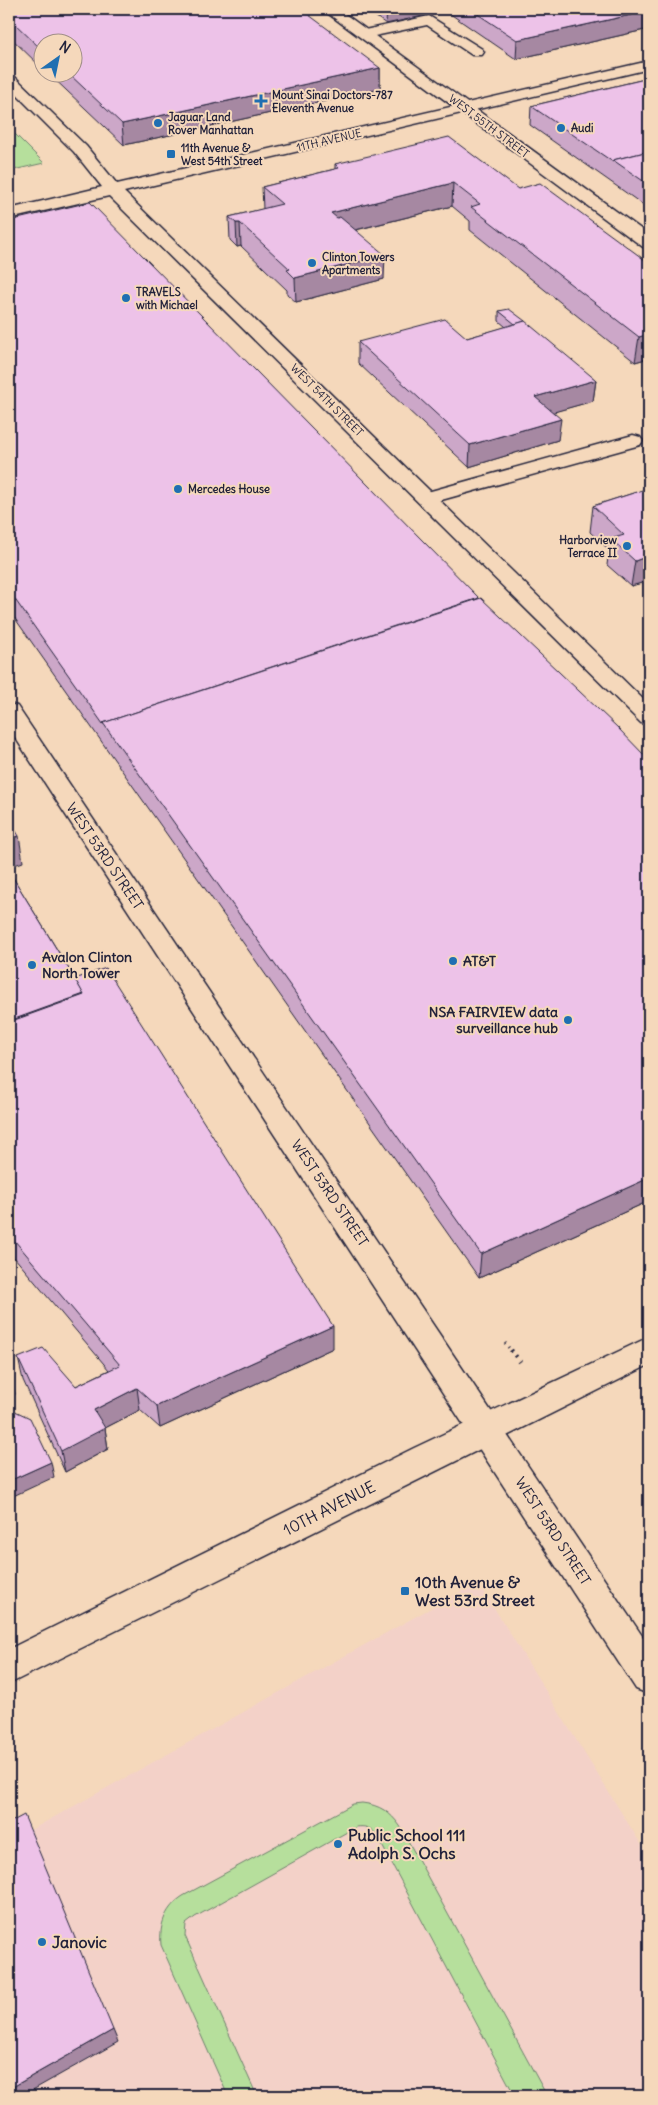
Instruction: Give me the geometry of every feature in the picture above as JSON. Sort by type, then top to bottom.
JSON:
[{"type":"main road","name":"WEST 55TH STREET","points":[[329,9],[649,243]]},
{"type":"main road","points":[[364,34],[429,20],[477,52]]},
{"type":"main road","name":"11TH AVENUE","points":[[9,214],[649,65]]},
{"type":"main road","name":"WEST 54TH STREET","points":[[9,79],[80,149],[113,190],[649,718]]},
{"type":"main road","points":[[426,498],[633,441]]},
{"type":"main road","name":"WEST 53RD STREET","points":[[9,710],[649,1677]]},
{"type":"main road","name":"10TH AVENUE","points":[[9,1667],[486,1429],[649,1350]]},
{"type":"path","points":[[9,169],[14,175]]},
{"type":"path","points":[[506,1343],[522,1364]]},
{"type":"shaded area","name":"Public School 111 Adolph S. Ochs","points":[[478,1582],[649,1857],[649,2096],[22,2096],[117,2042],[29,1831]]},
{"type":"green space","points":[[9,128],[44,163],[9,171]]},
{"type":"green space","points":[[353,1804],[374,1805],[384,1810],[400,1826],[547,2096],[515,2096],[376,1834],[367,1827],[356,1827],[195,1917],[186,1924],[185,1936],[257,2096],[228,2096],[161,1945],[161,1930],[165,1917],[172,1905],[183,1896]]},
{"type":"building","points":[[9,9],[301,9],[380,68],[122,124],[78,82],[82,82],[82,32],[32,32],[32,40],[9,18]]},
{"type":"building","points":[[470,9],[649,9],[649,11],[517,40]]},
{"type":"building","points":[[649,78],[649,151],[613,160],[613,162],[531,106]]},
{"type":"building","name":"Clinton Towers Apartments","points":[[449,137],[518,189],[540,183],[649,263],[649,334],[639,337],[471,207],[480,204],[453,183],[331,213],[337,218],[340,217],[385,255],[295,278],[287,270],[290,269],[240,223],[236,223],[229,217],[282,204],[262,187],[339,168],[335,164]]},
{"type":"building","points":[[649,151],[649,185],[613,160]]},
{"type":"building","name":"Mercedes House","points":[[90,202],[479,598],[103,724],[9,591],[9,221]]},
{"type":"building","points":[[509,309],[525,321],[515,324],[499,311]]},
{"type":"building","points":[[445,319],[467,338],[525,321],[596,380],[535,397],[561,419],[470,445],[358,342]]},
{"type":"building","points":[[649,488],[649,557],[635,561],[611,539],[624,535],[593,506]]},
{"type":"building","name":"AT&T","points":[[481,598],[618,728],[649,760],[649,1178],[481,1254],[103,723]]},
{"type":"building","points":[[9,820],[19,836],[9,839]]},
{"type":"building","name":"Avalon Clinton North Tower","points":[[9,871],[84,994],[9,1021]]},
{"type":"building","points":[[106,968],[333,1326],[157,1406],[137,1388],[94,1410],[105,1428],[61,1451],[18,1358],[43,1348],[76,1386],[120,1365],[9,1234],[9,1022],[84,995],[75,979]]},
{"type":"building","points":[[9,1398],[15,1411],[30,1418],[51,1462],[9,1481]]},
{"type":"building","name":"Janovic","points":[[24,1815],[113,2030],[9,2089],[9,1823]]},
{"type":"place","name":"Mount Sinai Doctors-787 Eleventh Avenue","points":[[261,101]]},
{"type":"place","name":"Jaguar Land Rover Manhattan","points":[[158,123]]},
{"type":"place","name":"Audi","points":[[561,128]]},
{"type":"place","name":"11th Avenue & West 54th Street","points":[[171,154]]},
{"type":"place","name":"Clinton Towers Apartments","points":[[312,263]]},
{"type":"place","name":"TRAVELS with Michael","points":[[126,298]]},
{"type":"place","name":"Mercedes House","points":[[178,489]]},
{"type":"place","name":"Harborview Terrace II","points":[[627,546]]},
{"type":"place","name":"AT&T","points":[[453,961]]},
{"type":"place","name":"Avalon Clinton North Tower","points":[[32,965]]},
{"type":"place","name":"NSA FAIRVIEW data surveillance hub","points":[[568,1020]]},
{"type":"place","name":"10th Avenue & West 53rd Street","points":[[405,1591]]},
{"type":"place","name":"Public School 111 Adolph S. Ochs","points":[[338,1844]]},
{"type":"place","name":"Janovic","points":[[42,1942]]}]
